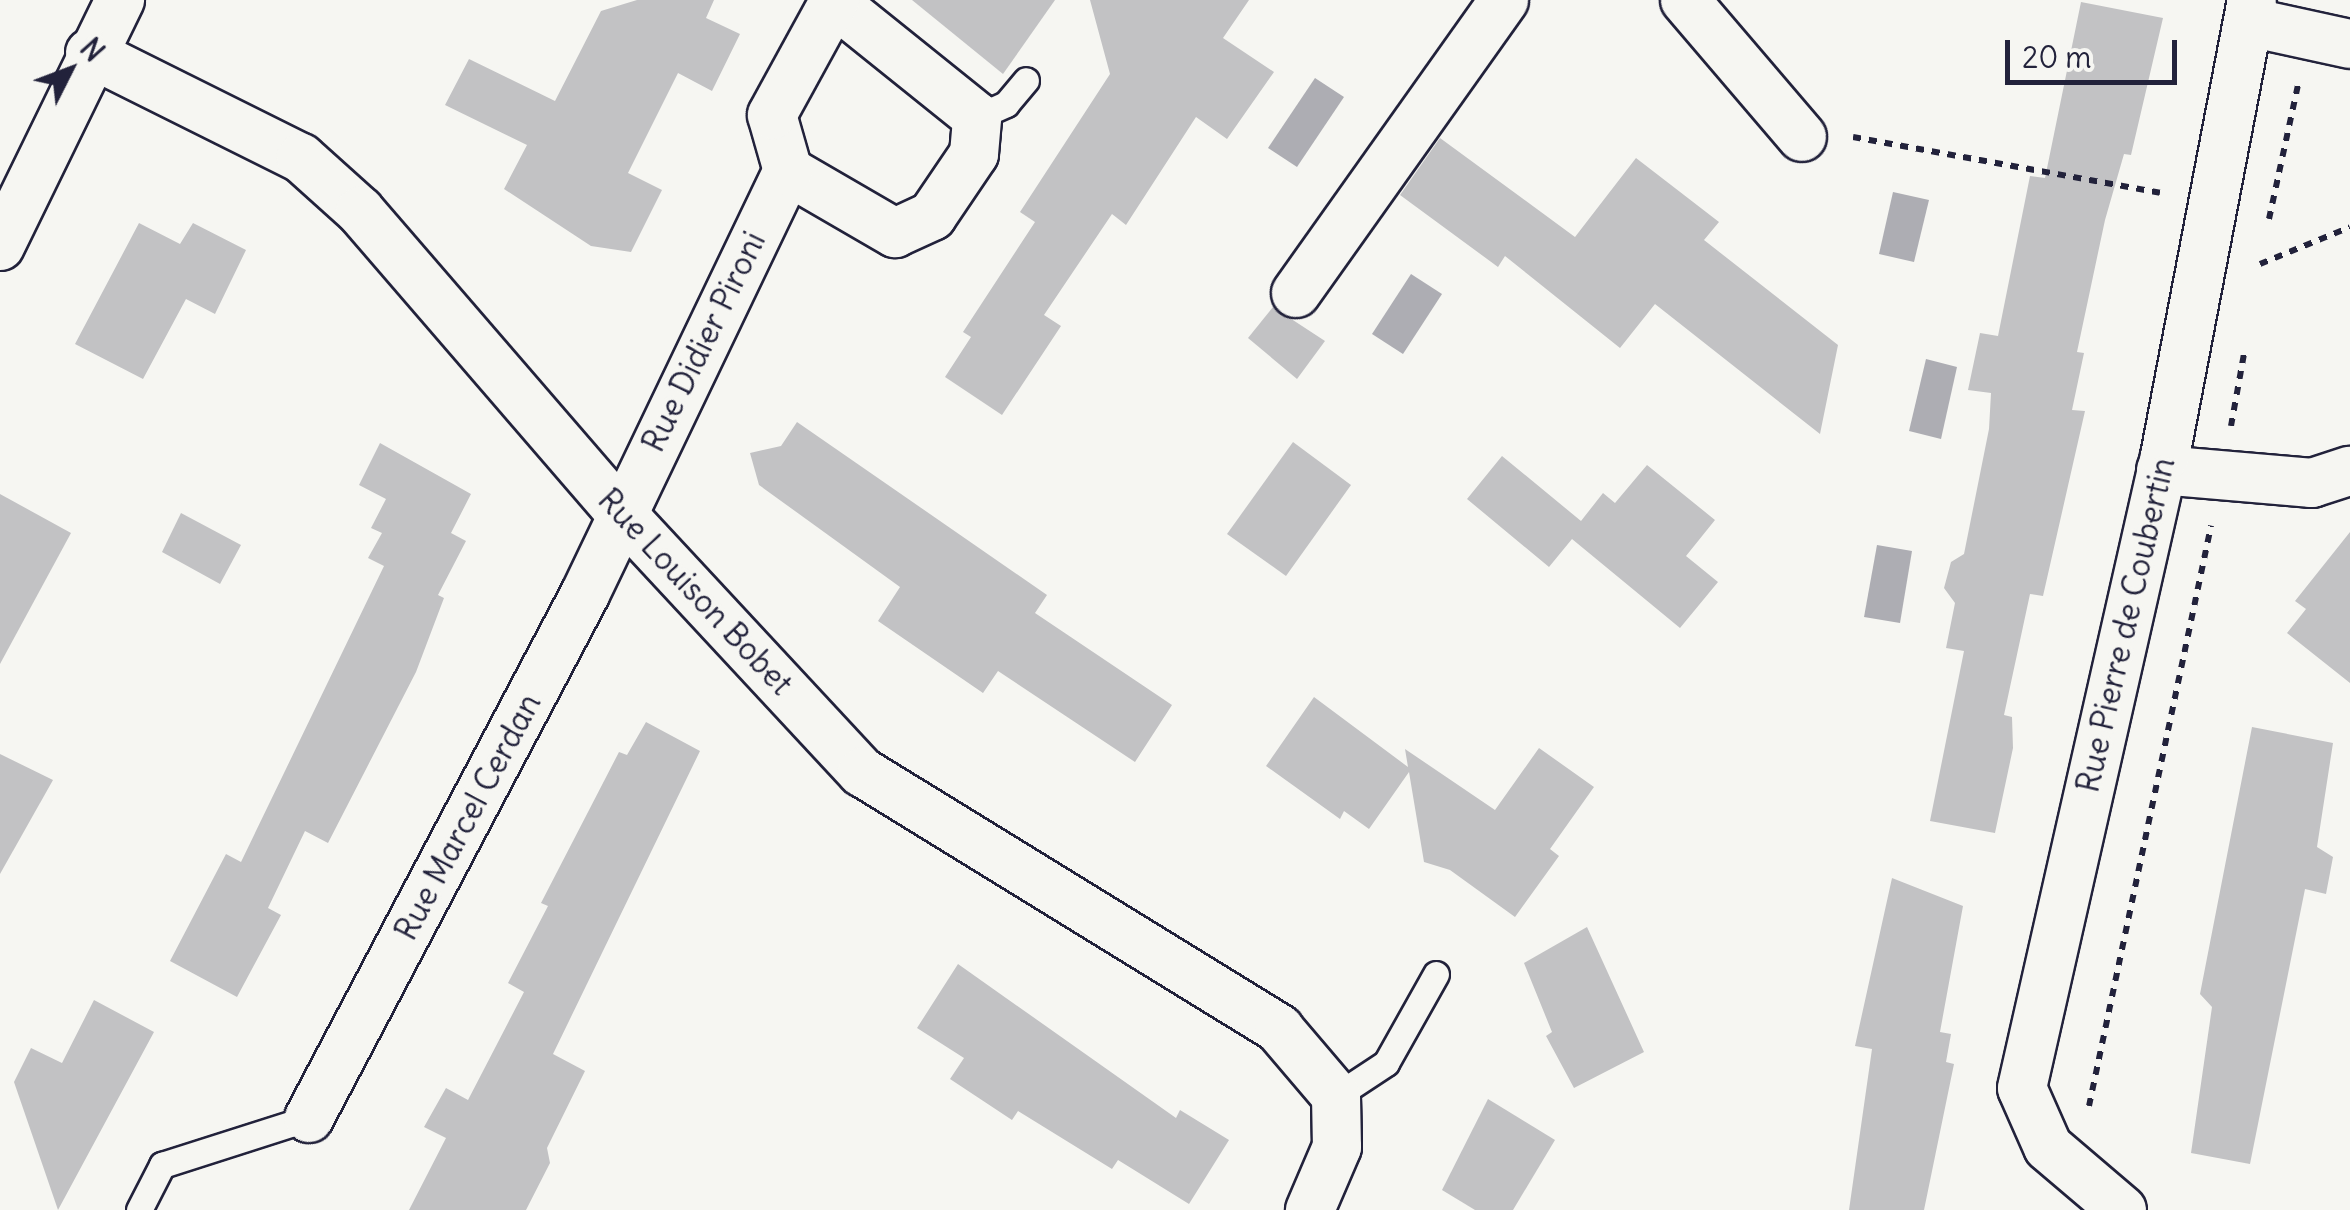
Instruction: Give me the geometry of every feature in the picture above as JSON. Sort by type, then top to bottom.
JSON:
[{"type":"street","points":[[0,246],[90,53],[120,0]]},
{"type":"street","points":[[1296,293],[1504,0]]},
{"type":"street","points":[[1684,0],[1802,137]]},
{"type":"street","points":[[834,1],[976,117],[974,154],[932,216],[895,233],[788,171],[772,115],[834,1]]},
{"type":"street","points":[[2250,11],[2329,38]]},
{"type":"street","name":"Rue Pierre de Coubertin","points":[[2122,1210],[2048,1147],[2022,1088],[2161,470],[2250,11]]},
{"type":"street","name":"Rue Louison Bobet","points":[[90,53],[302,158],[360,211],[621,513],[862,772],[1279,1028],[1336,1096]]},
{"type":"street","name":"Rue Didier Pironi","points":[[621,513],[788,171]]},
{"type":"street","points":[[2161,470],[2312,482],[2350,471]]},
{"type":"street","name":"Rue Marcel Cerdan","points":[[309,1118],[621,513]]},
{"type":"street","points":[[1310,1210],[1336,1147],[1336,1096]]},
{"type":"lane","points":[[976,117],[1006,104],[1026,80]]},
{"type":"lane","points":[[1336,1096],[1386,1063],[1436,974]]},
{"type":"lane","points":[[139,1210],[162,1165],[309,1118]]},
{"type":"path","points":[[2268,226],[2329,38]]},
{"type":"path","points":[[1802,137],[1870,137],[2213,203]]},
{"type":"path","points":[[2260,264],[2350,228]]},
{"type":"path","points":[[2257,283],[2264,244]]},
{"type":"path","points":[[2076,1173],[2222,475],[2246,341]]},
{"type":"shaded area","points":[[1315,78],[1344,97],[1297,167],[1268,148]]},
{"type":"shaded area","points":[[1893,192],[1929,200],[1914,262],[1879,254]]},
{"type":"shaded area","points":[[1411,274],[1442,294],[1403,354],[1372,334]]},
{"type":"shaded area","points":[[1926,359],[1957,367],[1941,439],[1909,431]]},
{"type":"shaded area","points":[[1877,545],[1912,551],[1900,623],[1864,617]]},
{"type":"building","points":[[637,0],[714,0],[706,18],[740,34],[712,91],[678,73],[628,173],[662,190],[631,252],[591,246],[504,189],[527,145],[445,105],[469,59],[555,101],[601,11]]},
{"type":"building","points":[[912,0],[1055,0],[1003,74]]},
{"type":"building","points":[[1090,0],[1249,0],[1223,38],[1274,72],[1227,139],[1196,117],[1126,225],[1112,214],[1044,315],[1061,326],[1002,415],[945,377],[971,337],[963,332],[1035,222],[1020,212],[1110,74]]},
{"type":"building","points":[[2081,2],[2163,18],[2131,155],[2124,154],[2105,220],[2077,352],[2084,353],[2072,410],[2085,411],[2043,596],[2030,594],[2004,715],[2012,717],[2013,748],[1995,833],[1930,821],[1964,651],[1946,648],[1955,603],[1944,588],[1951,562],[1964,554],[1989,429],[1991,393],[1968,390],[1980,333],[1998,336],[2030,176],[2045,178]]},
{"type":"building","points":[[1440,138],[1575,237],[1636,158],[1719,222],[1704,240],[1838,345],[1820,434],[1655,304],[1620,348],[1505,256],[1498,267],[1400,195]]},
{"type":"building","points":[[139,223],[180,244],[193,223],[246,250],[215,314],[186,299],[143,379],[75,344]]},
{"type":"building","points":[[1273,307],[1325,341],[1297,379],[1248,338]]},
{"type":"building","points":[[797,422],[1047,595],[1035,613],[1172,705],[1135,762],[998,671],[983,693],[878,621],[900,587],[759,485],[750,453],[781,446]]},
{"type":"building","points":[[1293,442],[1351,485],[1286,576],[1227,534]]},
{"type":"building","points":[[380,443],[471,494],[451,533],[466,541],[438,595],[444,598],[416,672],[328,843],[305,831],[268,908],[281,915],[237,997],[170,961],[226,854],[241,862],[384,566],[368,558],[382,533],[371,528],[386,499],[359,485]]},
{"type":"building","points":[[1502,456],[1581,521],[1603,493],[1615,503],[1647,465],[1715,520],[1686,556],[1718,582],[1680,628],[1572,539],[1549,567],[1467,499]]},
{"type":"building","points":[[0,494],[71,533],[0,664]]},
{"type":"building","points":[[181,513],[241,545],[220,584],[162,552]]},
{"type":"building","points":[[2350,532],[2350,683],[2287,633],[2306,609],[2295,601]]},
{"type":"building","points":[[1314,697],[1408,767],[1405,749],[1495,810],[1539,748],[1594,787],[1550,849],[1559,856],[1515,917],[1450,870],[1424,862],[1409,772],[1369,829],[1344,811],[1340,819],[1266,766]]},
{"type":"building","points":[[646,722],[700,751],[553,1054],[585,1071],[547,1148],[550,1163],[526,1210],[409,1210],[446,1138],[424,1127],[446,1088],[468,1100],[524,992],[508,983],[548,906],[541,903],[619,752],[627,755]]},
{"type":"building","points":[[2252,727],[2333,743],[2317,847],[2333,857],[2326,894],[2305,889],[2250,1164],[2191,1153],[2212,1007],[2200,994]]},
{"type":"building","points":[[0,754],[53,780],[0,874]]},
{"type":"building","points":[[1892,878],[1963,906],[1940,1032],[1951,1034],[1946,1062],[1954,1064],[1924,1210],[1849,1210],[1872,1049],[1855,1046]]},
{"type":"building","points":[[1587,927],[1644,1052],[1574,1088],[1546,1036],[1552,1032],[1524,963]]},
{"type":"building","points":[[958,964],[1176,1118],[1180,1110],[1229,1140],[1189,1204],[1118,1160],[1112,1169],[1018,1111],[1012,1120],[950,1079],[964,1058],[917,1028]]},
{"type":"building","points":[[94,1000],[154,1032],[58,1210],[14,1082],[31,1048],[62,1063]]},
{"type":"building","points":[[1488,1099],[1555,1140],[1513,1210],[1475,1210],[1442,1190]]}]
